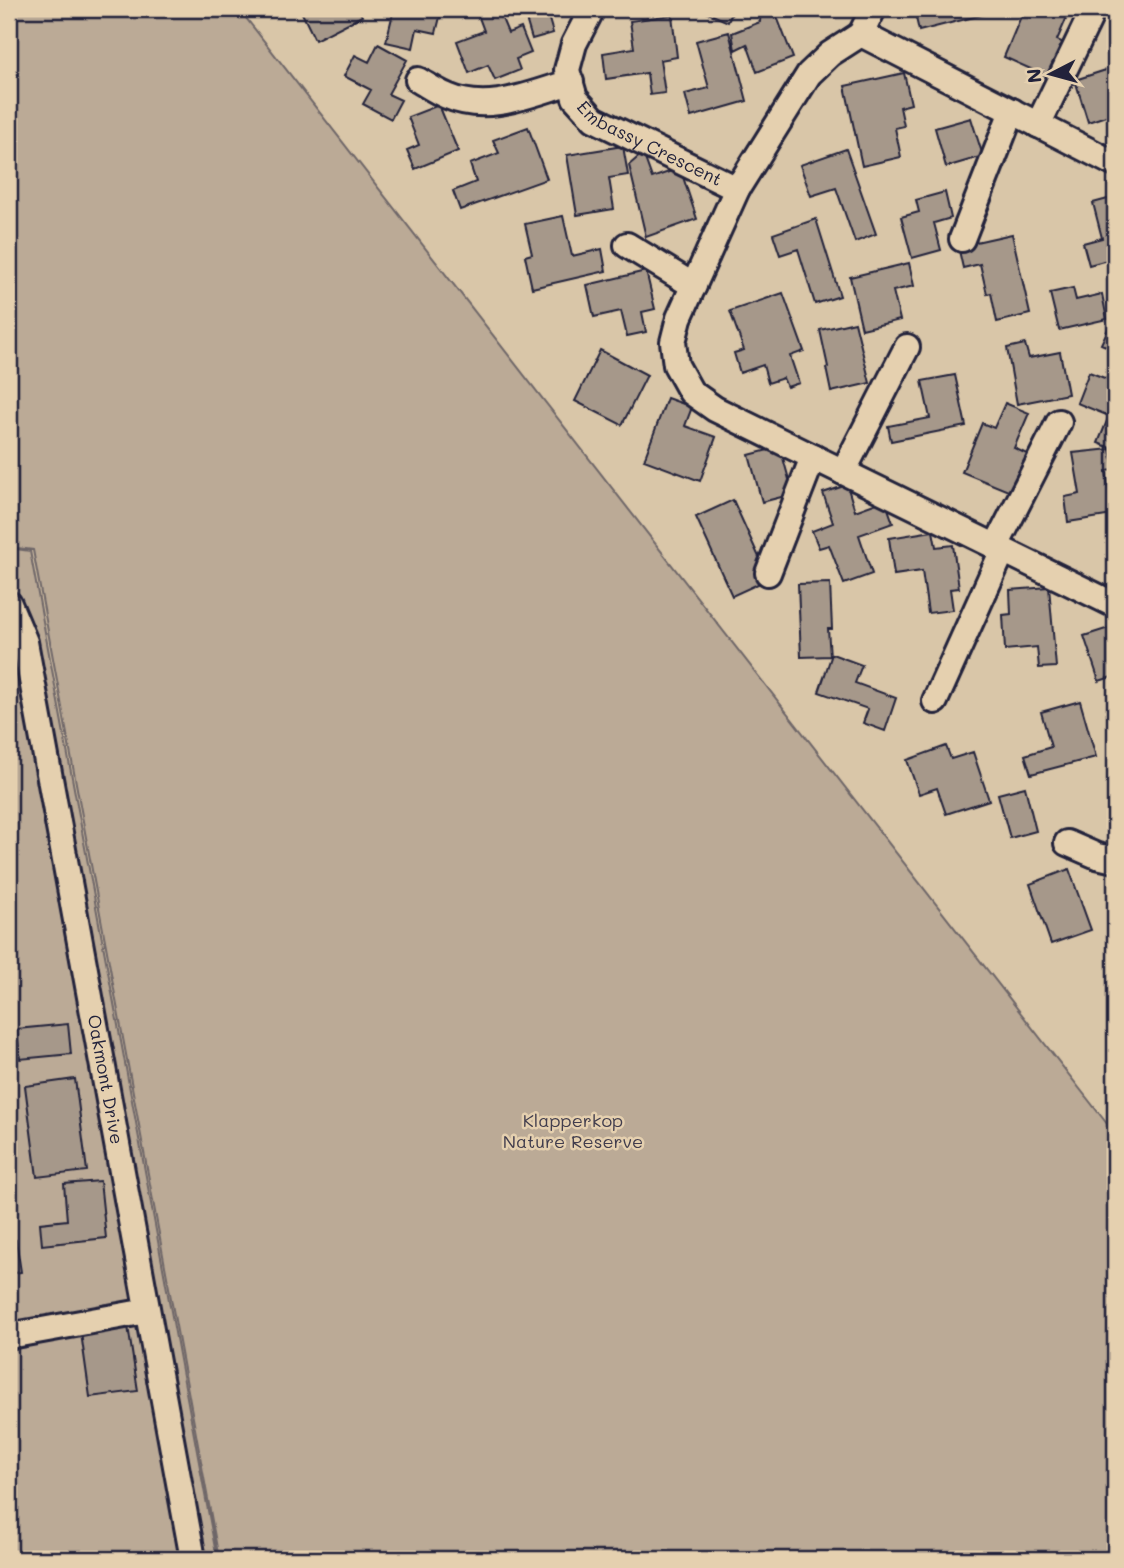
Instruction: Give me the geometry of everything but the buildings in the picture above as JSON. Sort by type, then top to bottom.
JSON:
[{"type":"street","name":"Embassy Crescent","points":[[592,9],[574,44],[567,69],[575,98],[594,118],[737,189]]},
{"type":"street","points":[[873,9],[861,34],[830,54],[809,74],[737,189],[679,318],[673,342],[676,365],[691,392],[715,409],[1115,605]]},
{"type":"street","points":[[1038,125],[1089,19]]},
{"type":"street","points":[[861,34],[1115,164]]},
{"type":"street","points":[[418,79],[446,96],[467,102],[491,104],[571,82]]},
{"type":"street","points":[[962,239],[1012,111]]},
{"type":"street","points":[[627,244],[694,286]]},
{"type":"street","points":[[843,472],[907,347]]},
{"type":"street","points":[[935,701],[1000,548],[1059,422]]},
{"type":"street","points":[[768,573],[813,457]]},
{"type":"street","name":"Oakmont Drive","points":[[9,604],[25,642],[193,1559]]},
{"type":"street","points":[[1067,843],[1097,856],[1115,860]]},
{"type":"street","points":[[9,1336],[148,1311]]},
{"type":"green space","name":"Klapperkop Nature Reserve","points":[[9,9],[190,9],[225,13],[230,9],[239,9],[1115,1134],[1115,1559],[219,1559],[33,550],[9,547]]},
{"type":"green space","points":[[9,548],[30,551],[217,1559],[9,1559]]}]
